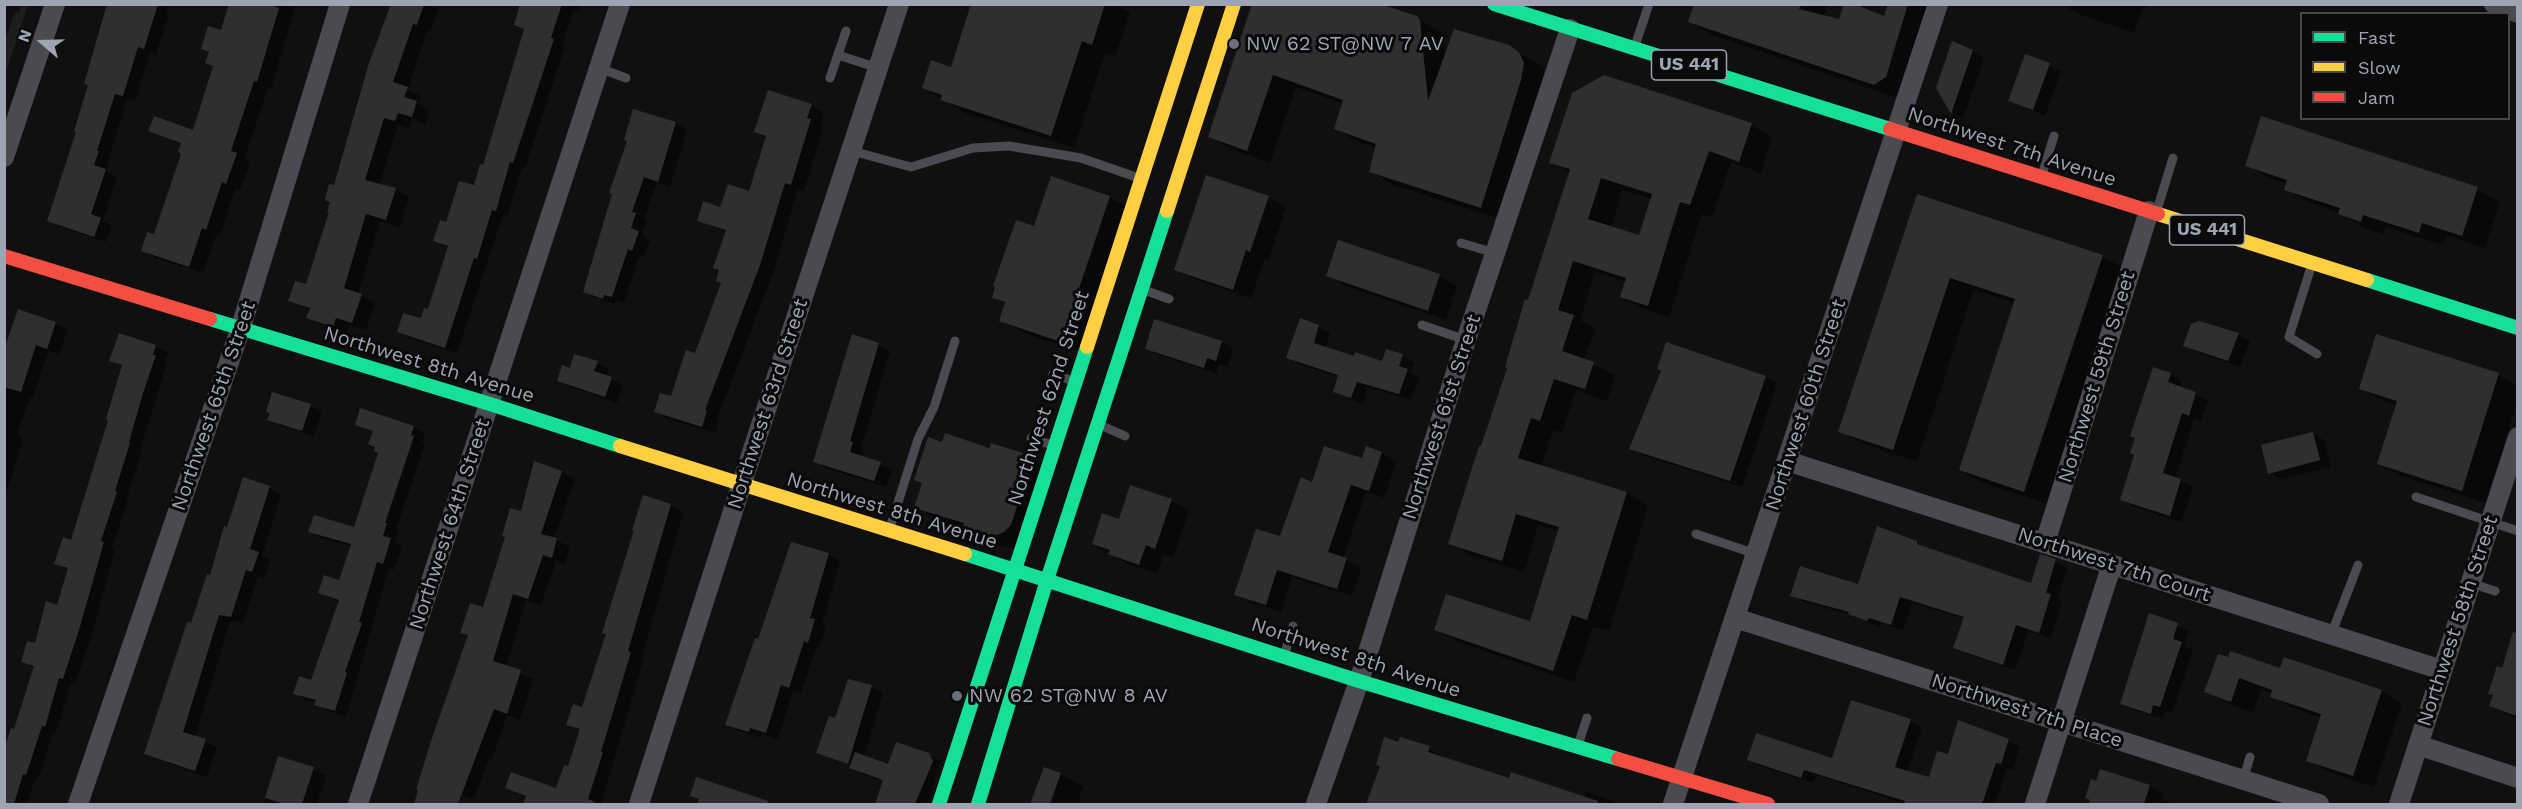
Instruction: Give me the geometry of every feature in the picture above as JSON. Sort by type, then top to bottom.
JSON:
[{"type":"main road","name":"Northwest 62nd Street","points":[[939,804],[1198,4]]},
{"type":"main road","points":[[978,804],[1047,580],[1234,4]]},
{"type":"main road","name":"Northwest 7th Avenue","points":[[1494,4],[2517,328]]},
{"type":"main road","name":"Northwest 8th Avenue","points":[[4,256],[490,404],[741,486],[1014,569],[1284,655],[1359,681],[1768,804]]},
{"type":"street","points":[[4,157],[56,4]]},
{"type":"street","name":"Northwest 65th Street","points":[[78,804],[241,327],[340,4]]},
{"type":"street","name":"Northwest 64th Street","points":[[358,804],[620,4]]},
{"type":"street","name":"Northwest 63rd Street","points":[[639,804],[899,4]]},
{"type":"street","name":"Northwest 60th Street","points":[[1673,804],[1938,4]]},
{"type":"street","points":[[2494,4],[2517,13]]},
{"type":"street","name":"Northwest 61st Street","points":[[1316,804],[1359,681],[1466,340],[1570,29]]},
{"type":"street","name":"Northwest 59th Street","points":[[2045,543],[2152,212]]},
{"type":"street","name":"Northwest 58th Street","points":[[2399,804],[2516,444]]},
{"type":"street","name":"Northwest 7th Court","points":[[1787,460],[2442,670]]},
{"type":"street","points":[[2035,804],[2112,564]]},
{"type":"street","name":"Northwest 7th Place","points":[[1735,618],[2319,804]]},
{"type":"street","points":[[2418,745],[2517,778]]},
{"type":"lane","points":[[1634,48],[1649,4]]},
{"type":"lane","points":[[830,78],[846,31]]},
{"type":"lane","points":[[838,55],[879,68]]},
{"type":"lane","points":[[599,68],[626,78]]},
{"type":"lane","points":[[2041,177],[2054,136]]},
{"type":"lane","points":[[852,151],[911,167],[973,148],[1009,146],[1081,158],[1141,179]]},
{"type":"lane","points":[[2152,212],[2173,158]]},
{"type":"lane","points":[[1461,243],[1495,254]]},
{"type":"lane","points":[[2312,263],[2289,337],[2317,354]]},
{"type":"lane","points":[[1141,290],[1170,298]]},
{"type":"lane","points":[[1422,325],[1466,340]]},
{"type":"lane","points":[[890,531],[918,439],[934,407],[955,341]]},
{"type":"lane","points":[[1053,374],[1075,382]]},
{"type":"lane","points":[[1098,424],[1125,435]]},
{"type":"lane","points":[[1031,438],[1054,446]]},
{"type":"lane","points":[[2416,497],[2517,531]]},
{"type":"lane","points":[[1696,534],[1756,554]]},
{"type":"lane","points":[[2331,635],[2358,565]]},
{"type":"lane","points":[[2470,583],[2495,591]]},
{"type":"lane","points":[[1284,655],[1293,626]]},
{"type":"lane","points":[[1577,747],[1587,718]]},
{"type":"lane","points":[[2243,780],[2250,758]]},
{"type":"shaded area","points":[[4,5],[28,5],[5,75]]},
{"type":"building","points":[[107,4],[158,4],[144,49],[138,47],[123,96],[115,94],[97,151],[99,151],[94,165],[106,169],[91,214],[101,218],[94,237],[47,221],[76,132],[74,131],[88,85],[84,84]]},
{"type":"building","points":[[229,4],[269,4],[279,8],[257,82],[254,81],[231,151],[237,153],[226,184],[222,182],[206,230],[202,228],[189,267],[141,251],[147,232],[154,234],[181,154],[178,152],[181,143],[148,131],[154,116],[193,130],[213,66],[205,63],[209,52],[201,49],[208,26],[221,30]]},
{"type":"building","points":[[391,4],[424,4],[417,25],[413,24],[393,82],[408,87],[404,97],[417,101],[412,117],[398,113],[395,121],[384,118],[365,180],[396,188],[386,220],[366,214],[344,288],[362,294],[352,323],[336,318],[333,327],[306,318],[310,308],[288,301],[295,281],[306,284],[329,212],[327,212],[330,202],[325,200],[329,184],[334,185],[369,63]]},
{"type":"building","points":[[520,4],[562,4],[551,38],[554,39],[513,163],[510,162],[496,211],[492,210],[477,259],[474,258],[445,348],[397,332],[403,313],[421,318],[424,308],[428,309],[448,246],[433,241],[440,220],[446,222],[459,181],[474,185],[480,164],[483,165],[524,29],[514,25]]},
{"type":"building","points":[[971,4],[1105,4],[1092,45],[1082,41],[1051,136],[940,100],[942,95],[922,88],[931,60],[951,67]]},
{"type":"building","points":[[1252,4],[1380,4],[1417,16],[1420,20],[1428,101],[1454,29],[1509,45],[1519,52],[1524,63],[1521,80],[1481,208],[1369,172],[1376,144],[1334,129],[1343,100],[1273,75],[1247,151],[1208,137]]},
{"type":"building","points":[[1694,4],[1801,4],[1799,9],[1839,19],[1844,4],[1854,4],[1884,16],[1888,4],[1908,4],[1886,77],[1874,85],[1688,22]]},
{"type":"building","points":[[1952,41],[1973,50],[1951,114],[1936,88]]},
{"type":"building","points":[[2025,54],[2050,63],[2033,110],[2008,101]]},
{"type":"building","points":[[1604,75],[1752,123],[1739,162],[1709,151],[1690,205],[1680,202],[1648,306],[1620,297],[1626,278],[1573,261],[1558,310],[1574,315],[1562,351],[1594,362],[1585,389],[1554,379],[1540,421],[1531,418],[1518,458],[1627,492],[1587,620],[1572,615],[1553,671],[1434,630],[1446,594],[1530,621],[1559,527],[1516,514],[1502,561],[1448,544],[1507,368],[1505,367],[1525,299],[1528,300],[1570,169],[1549,163],[1572,93]],"holes":[[[1601,178],[1652,194],[1639,235],[1588,219]]]},
{"type":"building","points":[[768,90],[812,104],[807,118],[811,119],[791,185],[785,183],[760,265],[705,410],[707,411],[702,427],[654,412],[660,393],[671,396],[686,350],[695,353],[721,283],[716,281],[719,270],[713,268],[726,230],[697,221],[703,201],[720,207],[728,184],[749,191],[766,136],[754,132]]},
{"type":"building","points":[[633,109],[676,122],[658,182],[644,177],[632,212],[636,213],[631,228],[639,231],[632,251],[628,249],[612,297],[604,295],[603,299],[583,292],[612,194],[609,193],[627,141],[624,140]]},
{"type":"building","points":[[2261,116],[2478,187],[2462,236],[2422,223],[2419,233],[2363,215],[2361,222],[2338,214],[2340,208],[2284,190],[2287,180],[2245,166]]},
{"type":"building","points":[[1206,175],[1269,196],[1250,252],[1246,250],[1233,290],[1174,270]]},
{"type":"building","points":[[1051,176],[1110,196],[1061,342],[999,321],[1005,302],[992,298],[995,287],[993,286],[1016,220],[1034,226]]},
{"type":"building","points":[[1917,194],[2103,255],[2024,492],[1959,470],[2015,299],[1950,278],[1893,450],[1838,432]]},
{"type":"building","points":[[1338,240],[1440,274],[1428,311],[1326,276]]},
{"type":"building","points":[[18,309],[56,322],[47,349],[36,345],[21,392],[4,387],[4,350]]},
{"type":"building","points":[[1300,318],[1319,325],[1314,343],[1354,356],[1355,352],[1382,361],[1386,349],[1403,354],[1399,366],[1408,369],[1399,394],[1357,382],[1351,398],[1333,392],[1338,375],[1286,358]]},
{"type":"building","points":[[1154,319],[1222,341],[1216,361],[1207,358],[1204,368],[1145,349]]},
{"type":"building","points":[[2199,321],[2239,333],[2228,361],[2183,346],[2191,324]]},
{"type":"building","points":[[119,333],[156,345],[153,355],[156,355],[143,393],[115,491],[117,492],[101,541],[104,542],[63,679],[59,678],[45,727],[42,726],[14,804],[4,804],[4,749],[11,728],[14,729],[34,666],[21,662],[27,641],[35,643],[46,601],[57,605],[68,568],[54,564],[63,537],[71,540],[108,420],[106,419],[122,365],[109,361]]},
{"type":"building","points":[[852,334],[879,343],[850,441],[853,442],[850,452],[881,462],[874,481],[813,462]]},
{"type":"building","points":[[2376,334],[2499,373],[2462,491],[2377,464],[2397,401],[2359,389]]},
{"type":"building","points":[[1666,342],[1766,376],[1730,481],[1629,449],[1661,371],[1657,369]]},
{"type":"building","points":[[574,354],[598,361],[594,371],[612,377],[605,397],[557,381],[562,365],[570,368]]},
{"type":"building","points":[[2153,367],[2171,373],[2168,382],[2196,392],[2189,416],[2182,413],[2163,473],[2181,479],[2170,516],[2120,500],[2134,455],[2130,453],[2135,438],[2130,436]]},
{"type":"building","points":[[272,392],[311,404],[302,431],[267,420],[270,413],[266,412]]},
{"type":"building","points":[[360,408],[414,426],[411,435],[414,436],[385,523],[387,523],[383,536],[391,538],[383,564],[377,562],[359,622],[362,623],[345,672],[347,673],[335,711],[314,705],[316,700],[293,694],[299,676],[311,680],[339,600],[318,593],[324,575],[339,580],[351,544],[308,532],[314,515],[354,527],[378,453],[374,451],[375,447],[368,444],[373,431],[355,425]]},
{"type":"building","points":[[2313,432],[2320,460],[2268,474],[2261,445]]},
{"type":"building","points":[[945,433],[989,448],[991,443],[1023,453],[1021,458],[1031,462],[1011,525],[1004,532],[994,536],[980,534],[962,529],[964,523],[914,508],[922,483],[914,480],[928,437],[942,442]]},
{"type":"building","points":[[1324,446],[1362,458],[1366,446],[1382,452],[1369,491],[1351,485],[1328,552],[1347,558],[1337,589],[1277,570],[1266,605],[1234,595],[1256,529],[1280,536],[1301,477],[1312,482]]},
{"type":"building","points":[[534,461],[562,471],[541,534],[557,538],[552,558],[543,555],[528,599],[513,594],[493,661],[521,670],[507,714],[494,709],[458,804],[414,804],[431,741],[468,635],[460,633],[470,603],[483,607],[505,537],[502,536],[510,508],[521,511]]},
{"type":"building","points":[[243,477],[270,486],[250,549],[259,552],[252,572],[246,570],[231,617],[219,615],[183,732],[206,739],[195,771],[144,754],[187,622],[191,623],[207,574],[210,575],[224,526],[227,527]]},
{"type":"building","points":[[1130,485],[1172,499],[1155,549],[1146,545],[1139,565],[1108,554],[1110,550],[1092,544],[1102,513],[1119,519]]},
{"type":"building","points":[[643,495],[671,504],[588,799],[595,802],[594,804],[523,804],[526,796],[505,788],[511,772],[556,788],[564,765],[568,766],[580,729],[566,725],[573,704],[582,707],[606,634],[602,633]]},
{"type":"building","points":[[1877,526],[1917,541],[1917,544],[2031,583],[2040,554],[2056,559],[2046,593],[2051,594],[2039,633],[2016,625],[2003,665],[1953,648],[1964,617],[1900,597],[1891,625],[1869,618],[1867,621],[1848,614],[1849,612],[1790,596],[1800,566],[1858,584]]},
{"type":"building","points":[[791,542],[829,553],[810,618],[815,619],[808,643],[804,641],[789,688],[781,685],[766,733],[750,728],[749,732],[725,725],[755,638],[758,639]]},
{"type":"building","points":[[2149,613],[2178,623],[2173,639],[2182,642],[2160,707],[2153,705],[2151,714],[2120,704]]},
{"type":"building","points":[[2513,632],[2517,633],[2517,716],[2489,706],[2493,695],[2488,694],[2497,666],[2502,668]]},
{"type":"building","points":[[2230,651],[2280,668],[2284,657],[2382,690],[2353,776],[2306,761],[2321,714],[2270,697],[2272,690],[2239,678],[2231,702],[2204,692],[2218,654],[2228,657]]},
{"type":"building","points":[[848,679],[872,685],[848,764],[816,753],[829,716],[835,718]]},
{"type":"building","points":[[1851,700],[1911,719],[1895,767],[1929,777],[1937,751],[1948,754],[1958,720],[2009,739],[2001,764],[1996,763],[1982,804],[1904,804],[1905,801],[1804,770],[1801,778],[1747,760],[1756,733],[1832,758]]},
{"type":"building","points":[[1384,737],[1398,742],[1400,737],[1430,746],[1428,752],[1509,778],[1511,772],[1598,801],[1598,804],[1366,804],[1380,766],[1376,765]]},
{"type":"building","points":[[896,742],[929,753],[933,761],[915,804],[875,804],[883,780],[849,768],[855,752],[888,764]]},
{"type":"building","points":[[278,756],[314,767],[302,804],[285,804],[265,798]]},
{"type":"building","points":[[1044,767],[1061,773],[1050,804],[1030,804]]},
{"type":"building","points":[[2100,769],[2150,785],[2144,804],[2088,804],[2090,800],[2085,798],[2091,779],[2096,781]]},
{"type":"building","points":[[696,777],[768,801],[768,804],[697,804],[699,799],[690,796]]},
{"type":"traffic: fast","points":[[1494,4],[1890,129]]},
{"type":"traffic: fast","points":[[978,804],[1047,580],[1167,211]]},
{"type":"traffic: fast","points":[[2367,280],[2518,328]]},
{"type":"traffic: fast","points":[[210,319],[620,446]]},
{"type":"traffic: fast","points":[[939,804],[1087,347]]},
{"type":"traffic: fast","points":[[965,554],[1359,681],[1618,759]]},
{"type":"traffic: slow","points":[[1087,347],[1198,4]]},
{"type":"traffic: slow","points":[[1167,211],[1234,4]]},
{"type":"traffic: slow","points":[[2158,214],[2367,280]]},
{"type":"traffic: slow","points":[[620,446],[965,554]]},
{"type":"traffic: jam","points":[[1890,129],[2158,214]]},
{"type":"traffic: jam","points":[[4,256],[210,319]]},
{"type":"traffic: jam","points":[[1618,759],[1768,804]]},
{"type":"place","name":"NW 62 ST@NW 7 AV","points":[[1234,44]]},
{"type":"place","name":"NW 62 ST@NW 8 AV","points":[[957,696]]}]
